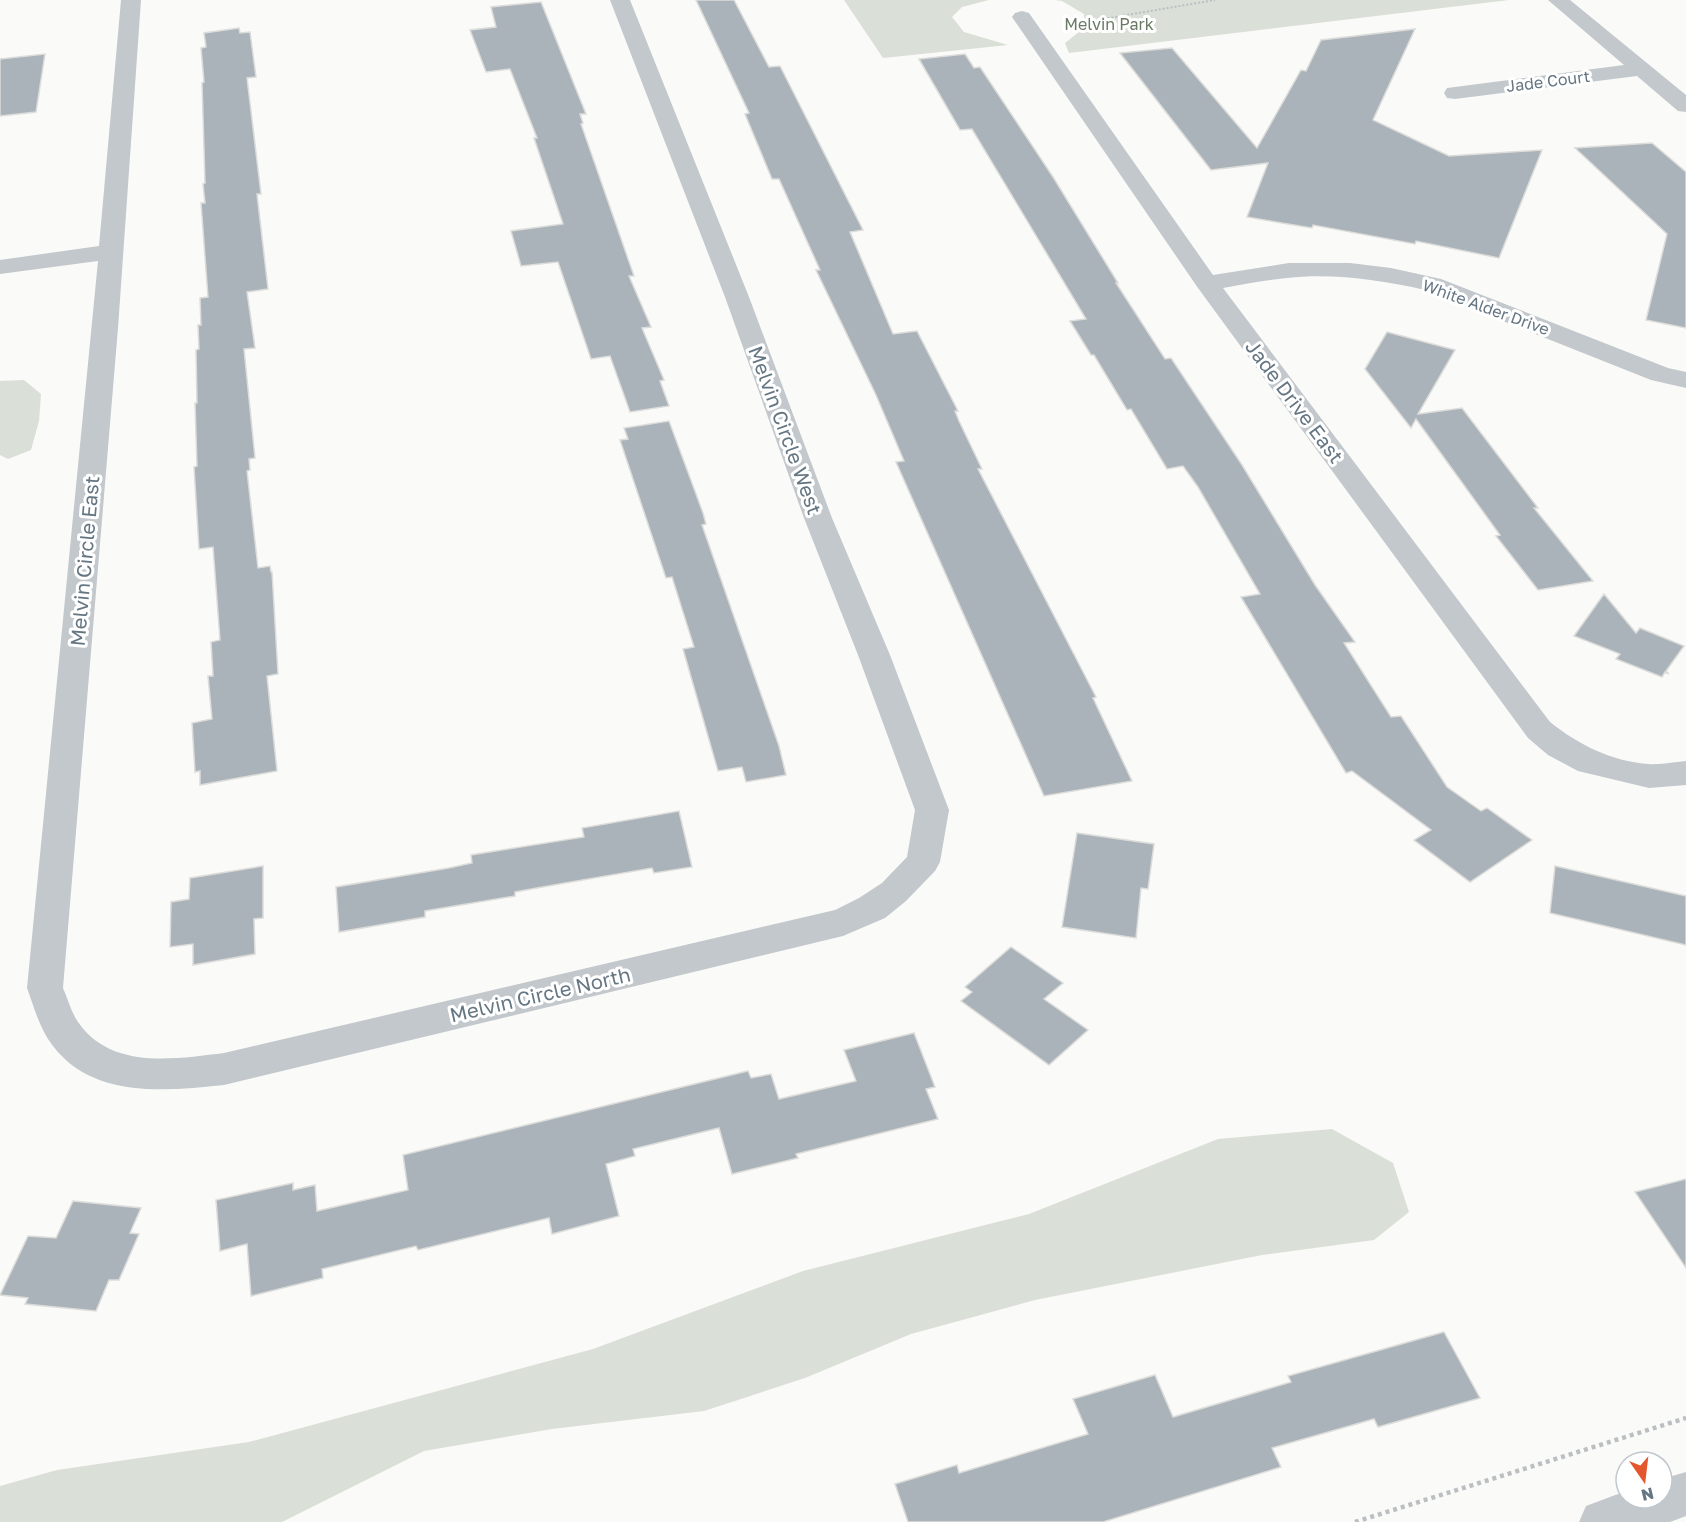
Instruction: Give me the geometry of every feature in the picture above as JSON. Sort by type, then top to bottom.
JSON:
[{"type":"street","name":"Melvin Circle East","points":[[131,0],[45,988],[65,1034],[82,1052],[109,1068],[137,1074]]},
{"type":"street","name":"Melvin Circle West","points":[[620,0],[737,297],[818,518],[874,655],[932,810],[923,862]]},
{"type":"street","points":[[1558,0],[1686,106]]},
{"type":"street","name":"Jade Drive East","points":[[1027,24],[1207,283],[1539,730],[1560,747],[1590,763],[1649,776],[1686,773]]},
{"type":"street","name":"Jade Court","points":[[1455,93],[1641,69]]},
{"type":"street","points":[[0,267],[110,252]]},
{"type":"street","name":"White Alder Drive","points":[[1207,283],[1289,270],[1350,270],[1391,275],[1432,284],[1660,374],[1686,380]]},
{"type":"street","name":"Melvin Circle North","points":[[137,1074],[176,1074],[224,1069],[843,922],[872,909],[894,892],[923,862]]},
{"type":"street","points":[[1602,1522],[1686,1494]]},
{"type":"path","points":[[1027,24],[1215,0]]},
{"type":"path","points":[[1355,1522],[1686,1418]]},
{"type":"green space","name":"Melvin Park","points":[[844,0],[989,0],[962,7],[952,17],[964,32],[1008,45],[883,58]]},
{"type":"green space","name":"Melvin Park","points":[[1055,0],[1509,0],[1069,53],[1065,43],[1084,28],[1084,14],[1062,1]]},
{"type":"green space","points":[[24,380],[41,394],[39,421],[31,450],[8,459],[0,455],[0,381]]},
{"type":"green space","points":[[1332,1129],[1393,1163],[1409,1212],[1374,1240],[1262,1255],[1035,1300],[911,1334],[805,1378],[704,1411],[552,1429],[424,1451],[282,1522],[0,1522],[0,1486],[57,1470],[249,1442],[593,1349],[803,1271],[1029,1214],[1218,1139]]},
{"type":"building","points":[[696,0],[734,0],[769,67],[780,66],[863,230],[850,232],[893,334],[917,331],[958,411],[955,411],[982,469],[978,469],[1096,697],[1093,698],[1132,781],[1044,796],[896,462],[904,461],[876,395],[816,270],[820,270],[779,179],[772,179],[745,114],[749,113]]},
{"type":"building","points":[[541,2],[586,114],[580,114],[583,123],[581,124],[634,276],[629,276],[651,327],[642,328],[664,380],[660,381],[669,406],[630,412],[610,356],[591,359],[558,262],[521,266],[511,231],[563,224],[534,138],[537,138],[510,69],[486,72],[470,30],[496,27],[491,7]]},
{"type":"building","points":[[239,28],[240,33],[250,32],[256,77],[247,78],[261,194],[257,194],[268,289],[247,292],[255,348],[244,349],[255,458],[249,459],[250,470],[247,471],[258,568],[270,566],[272,572],[278,674],[267,676],[277,771],[200,785],[200,771],[195,772],[192,723],[212,719],[208,676],[213,676],[211,642],[220,640],[213,547],[199,549],[194,467],[197,466],[195,403],[197,403],[196,350],[199,349],[198,325],[201,325],[200,298],[208,297],[201,203],[205,203],[203,184],[205,183],[202,83],[204,82],[201,48],[206,47],[204,33]]},
{"type":"building","points":[[1415,29],[1373,120],[1449,156],[1542,150],[1499,258],[1416,241],[1415,244],[1313,225],[1312,228],[1247,217],[1268,163],[1211,170],[1120,53],[1172,48],[1257,148],[1301,70],[1306,71],[1321,40]]},
{"type":"building","points":[[45,54],[36,112],[0,116],[0,59]]},
{"type":"building","points":[[965,54],[974,68],[980,67],[1053,177],[1118,283],[1116,283],[1165,359],[1171,358],[1242,465],[1315,585],[1355,642],[1344,643],[1391,717],[1401,716],[1447,787],[1481,811],[1487,808],[1532,840],[1470,882],[1414,840],[1431,830],[1352,771],[1346,773],[1241,597],[1260,594],[1198,487],[1183,466],[1167,469],[1131,409],[1127,410],[1094,355],[1091,355],[1070,321],[1086,319],[972,129],[960,130],[919,59]]},
{"type":"building","points":[[1652,143],[1686,172],[1686,328],[1646,320],[1667,234],[1575,148]]},
{"type":"building","points":[[1387,332],[1455,350],[1418,414],[1462,408],[1538,508],[1534,508],[1593,581],[1538,590],[1496,536],[1500,535],[1416,419],[1411,428],[1365,369]]},
{"type":"building","points":[[669,421],[703,513],[706,524],[702,525],[779,746],[786,775],[746,782],[742,767],[718,771],[683,649],[694,647],[672,577],[666,578],[620,440],[628,439],[624,428]]},
{"type":"building","points":[[1604,594],[1636,633],[1640,628],[1684,646],[1666,671],[1669,674],[1665,672],[1662,677],[1616,659],[1620,654],[1574,636]]},
{"type":"building","points":[[679,811],[692,867],[654,873],[652,868],[515,892],[515,896],[425,911],[425,917],[339,932],[336,887],[472,863],[471,855],[584,837],[582,828]]},
{"type":"building","points":[[1077,833],[1154,844],[1148,889],[1141,888],[1136,938],[1062,927]]},
{"type":"building","points":[[263,866],[263,918],[254,919],[255,954],[193,965],[193,944],[170,947],[171,902],[189,899],[190,878]]},
{"type":"building","points":[[1555,866],[1686,896],[1686,945],[1550,913]]},
{"type":"building","points":[[1011,947],[1063,983],[1044,999],[1088,1030],[1049,1065],[961,1001],[972,992],[965,987]]},
{"type":"building","points":[[914,1033],[935,1087],[926,1089],[938,1119],[796,1154],[798,1158],[732,1174],[719,1128],[633,1149],[635,1156],[606,1164],[619,1216],[552,1234],[549,1218],[418,1250],[416,1246],[322,1269],[323,1278],[251,1296],[247,1244],[220,1251],[216,1200],[293,1183],[293,1190],[315,1185],[317,1211],[408,1190],[403,1155],[748,1071],[751,1078],[771,1074],[779,1099],[856,1081],[844,1050]]},
{"type":"building","points":[[1686,1179],[1686,1268],[1635,1192]]},
{"type":"building","points":[[73,1201],[141,1208],[130,1233],[139,1234],[119,1280],[109,1280],[96,1311],[25,1304],[28,1298],[0,1295],[28,1236],[56,1238]]},
{"type":"building","points":[[1444,1332],[1480,1398],[1378,1427],[1374,1419],[1272,1448],[1281,1467],[1103,1522],[908,1522],[895,1484],[957,1465],[959,1473],[1088,1434],[1073,1399],[1155,1375],[1173,1417],[1291,1382],[1288,1376]]}]
